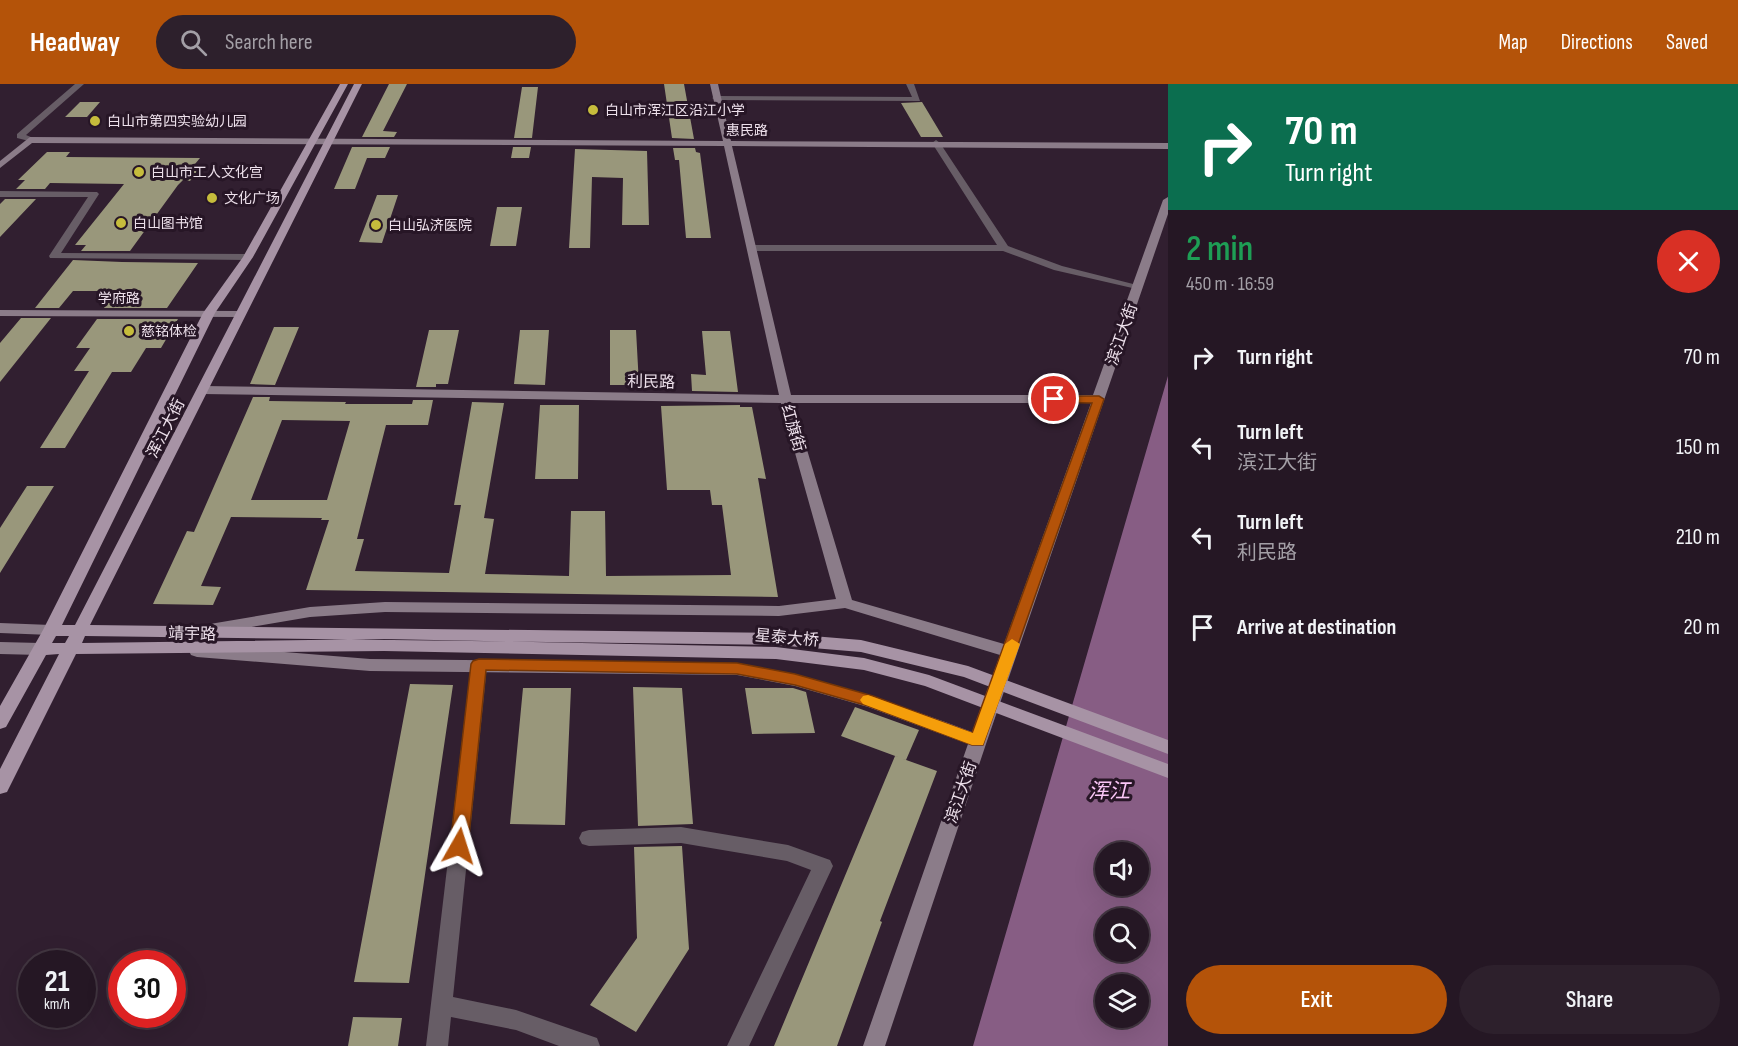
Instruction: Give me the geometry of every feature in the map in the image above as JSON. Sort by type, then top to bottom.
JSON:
[{"type":"main road","name":"浑江大街","points":[[0,722],[51,630],[209,313],[248,257],[344,84]]},
{"type":"main road","name":"浑江大街","points":[[0,787],[358,84]]},
{"type":"main road","name":"靖宇路","points":[[51,630],[384,639]]},
{"type":"main road","name":"靖宇路","points":[[40,649],[171,649],[384,639]]},
{"type":"main road","name":"星泰大桥","points":[[384,639],[776,639],[861,646],[968,672],[1168,747]]},
{"type":"main road","name":"星泰大桥","points":[[384,639],[776,653],[864,664],[929,681],[1168,771]]},
{"type":"street","points":[[30,140],[20,136],[80,84]]},
{"type":"street","name":"红旗街","points":[[714,84],[786,399],[845,603]]},
{"type":"street","points":[[716,98],[917,99],[910,84]]},
{"type":"street","points":[[0,165],[30,140]]},
{"type":"street","name":"惠民路","points":[[30,140],[310,145]]},
{"type":"street","name":"惠民路","points":[[21,147],[310,145],[327,141],[1168,146]]},
{"type":"street","points":[[936,143],[1004,248]]},
{"type":"street","points":[[0,194],[94,194],[54,256],[248,257]]},
{"type":"street","name":"滨江大街","points":[[874,1046],[978,741],[1168,200]]},
{"type":"street","points":[[752,248],[1004,248],[1058,268],[1137,288]]},
{"type":"street","name":"学府路","points":[[0,313],[239,314]]},
{"type":"street","name":"利民路","points":[[203,390],[786,399],[1099,399]]},
{"type":"street","points":[[187,633],[310,612],[385,607],[779,611],[845,603],[1010,652]]},
{"type":"street","name":"靖宇路","points":[[0,628],[51,630]]},
{"type":"street","name":"靖宇路","points":[[0,648],[40,649]]},
{"type":"street","points":[[171,649],[370,665],[479,664],[737,669],[795,680],[873,702],[978,741]]},
{"type":"street","points":[[437,1046],[479,664]]},
{"type":"street","points":[[589,838],[681,835],[788,853],[823,866],[738,1046]]},
{"type":"street","points":[[442,1005],[516,1020],[589,1046]]},
{"type":"water","name":"浑江","points":[[1168,376],[1168,1046],[973,1046]]},
{"type":"building","points":[[389,84],[407,84],[383,131],[397,132],[394,137],[362,137]]},
{"type":"building","points":[[664,84],[684,84],[694,139],[672,138]]},
{"type":"building","points":[[522,87],[538,87],[532,138],[514,138]]},
{"type":"building","points":[[80,102],[100,102],[87,117],[65,117]]},
{"type":"building","points":[[922,102],[943,137],[921,137],[901,103]]},
{"type":"building","points":[[352,147],[390,147],[385,158],[367,158],[355,189],[334,189]]},
{"type":"building","points":[[513,147],[531,147],[529,158],[511,158]]},
{"type":"building","points":[[673,148],[695,148],[696,152],[700,153],[711,238],[686,238],[679,160],[675,160]]},
{"type":"building","points":[[575,149],[647,151],[649,225],[622,225],[623,178],[592,177],[590,248],[569,248]]},
{"type":"building","points":[[47,152],[70,152],[66,157],[200,158],[195,164],[202,164],[190,181],[183,180],[178,185],[130,251],[81,251],[86,245],[75,245],[124,184],[50,183],[45,189],[16,189],[25,180],[18,180]]},
{"type":"building","points":[[377,195],[398,195],[382,243],[359,242]]},
{"type":"building","points":[[5,199],[36,199],[0,237],[0,204]]},
{"type":"building","points":[[497,207],[522,207],[516,246],[490,246]]},
{"type":"building","points":[[73,260],[198,263],[167,308],[104,308],[116,291],[73,291],[59,308],[35,308]]},
{"type":"building","points":[[21,318],[51,318],[0,382],[0,343]]},
{"type":"building","points":[[97,319],[178,319],[161,348],[146,348],[131,372],[112,372],[65,448],[40,448],[89,371],[74,371],[90,348],[76,348]]},
{"type":"building","points":[[274,327],[299,327],[275,385],[250,384]]},
{"type":"building","points":[[429,330],[459,330],[448,384],[436,384],[436,387],[416,387]]},
{"type":"building","points":[[520,330],[549,330],[545,385],[514,384]]},
{"type":"building","points":[[610,330],[636,330],[639,385],[610,385]]},
{"type":"building","points":[[702,331],[730,331],[738,392],[692,391],[691,374],[706,375]]},
{"type":"building","points":[[253,397],[270,397],[269,401],[346,402],[345,404],[412,404],[413,400],[433,400],[428,425],[386,425],[357,539],[364,539],[355,571],[449,573],[461,505],[454,505],[472,402],[504,403],[484,518],[494,519],[485,574],[569,576],[571,511],[605,511],[606,576],[731,575],[722,505],[712,505],[710,490],[667,490],[661,406],[740,405],[740,407],[752,407],[766,479],[758,478],[778,597],[306,590],[329,520],[231,517],[201,586],[221,587],[213,605],[153,604],[187,531],[194,532]],"holes":[[[282,420],[350,421],[327,500],[251,500]]]},
{"type":"building","points":[[540,405],[579,405],[578,479],[535,479]]},
{"type":"building","points":[[27,486],[54,486],[0,573],[0,528]]},
{"type":"building","points":[[410,684],[453,685],[409,983],[354,982]]},
{"type":"building","points":[[633,687],[682,688],[693,824],[638,826]]},
{"type":"building","points":[[523,688],[571,688],[565,825],[510,824]]},
{"type":"building","points":[[745,688],[793,688],[806,692],[815,733],[752,734]]},
{"type":"building","points":[[855,707],[919,730],[906,760],[841,736]]},
{"type":"building","points":[[895,756],[937,771],[880,921],[882,922],[837,1046],[774,1046]]},
{"type":"building","points":[[682,846],[689,949],[636,1032],[590,1005],[637,938],[634,847]]},
{"type":"building","points":[[353,1017],[402,1018],[398,1046],[348,1046]]},
{"type":"slow traffic","points":[[868,700],[978,741],[1012,644]]},
{"type":"place","name":"白山市浑江区沿江小学","points":[[593,110]]},
{"type":"place","name":"白山市第四实验幼儿园","points":[[95,121]]},
{"type":"place","name":"白山市工人文化宫","points":[[139,172]]},
{"type":"place","name":"文化广场","points":[[212,198]]},
{"type":"place","name":"白山图书馆","points":[[121,223]]},
{"type":"place","name":"白山弘济医院","points":[[376,225]]},
{"type":"place","name":"慈铭体检","points":[[129,331]]},
{"type":"route","points":[[459,846],[479,664],[737,669],[795,680],[873,702],[978,741],[1099,399],[1054,399]]}]
